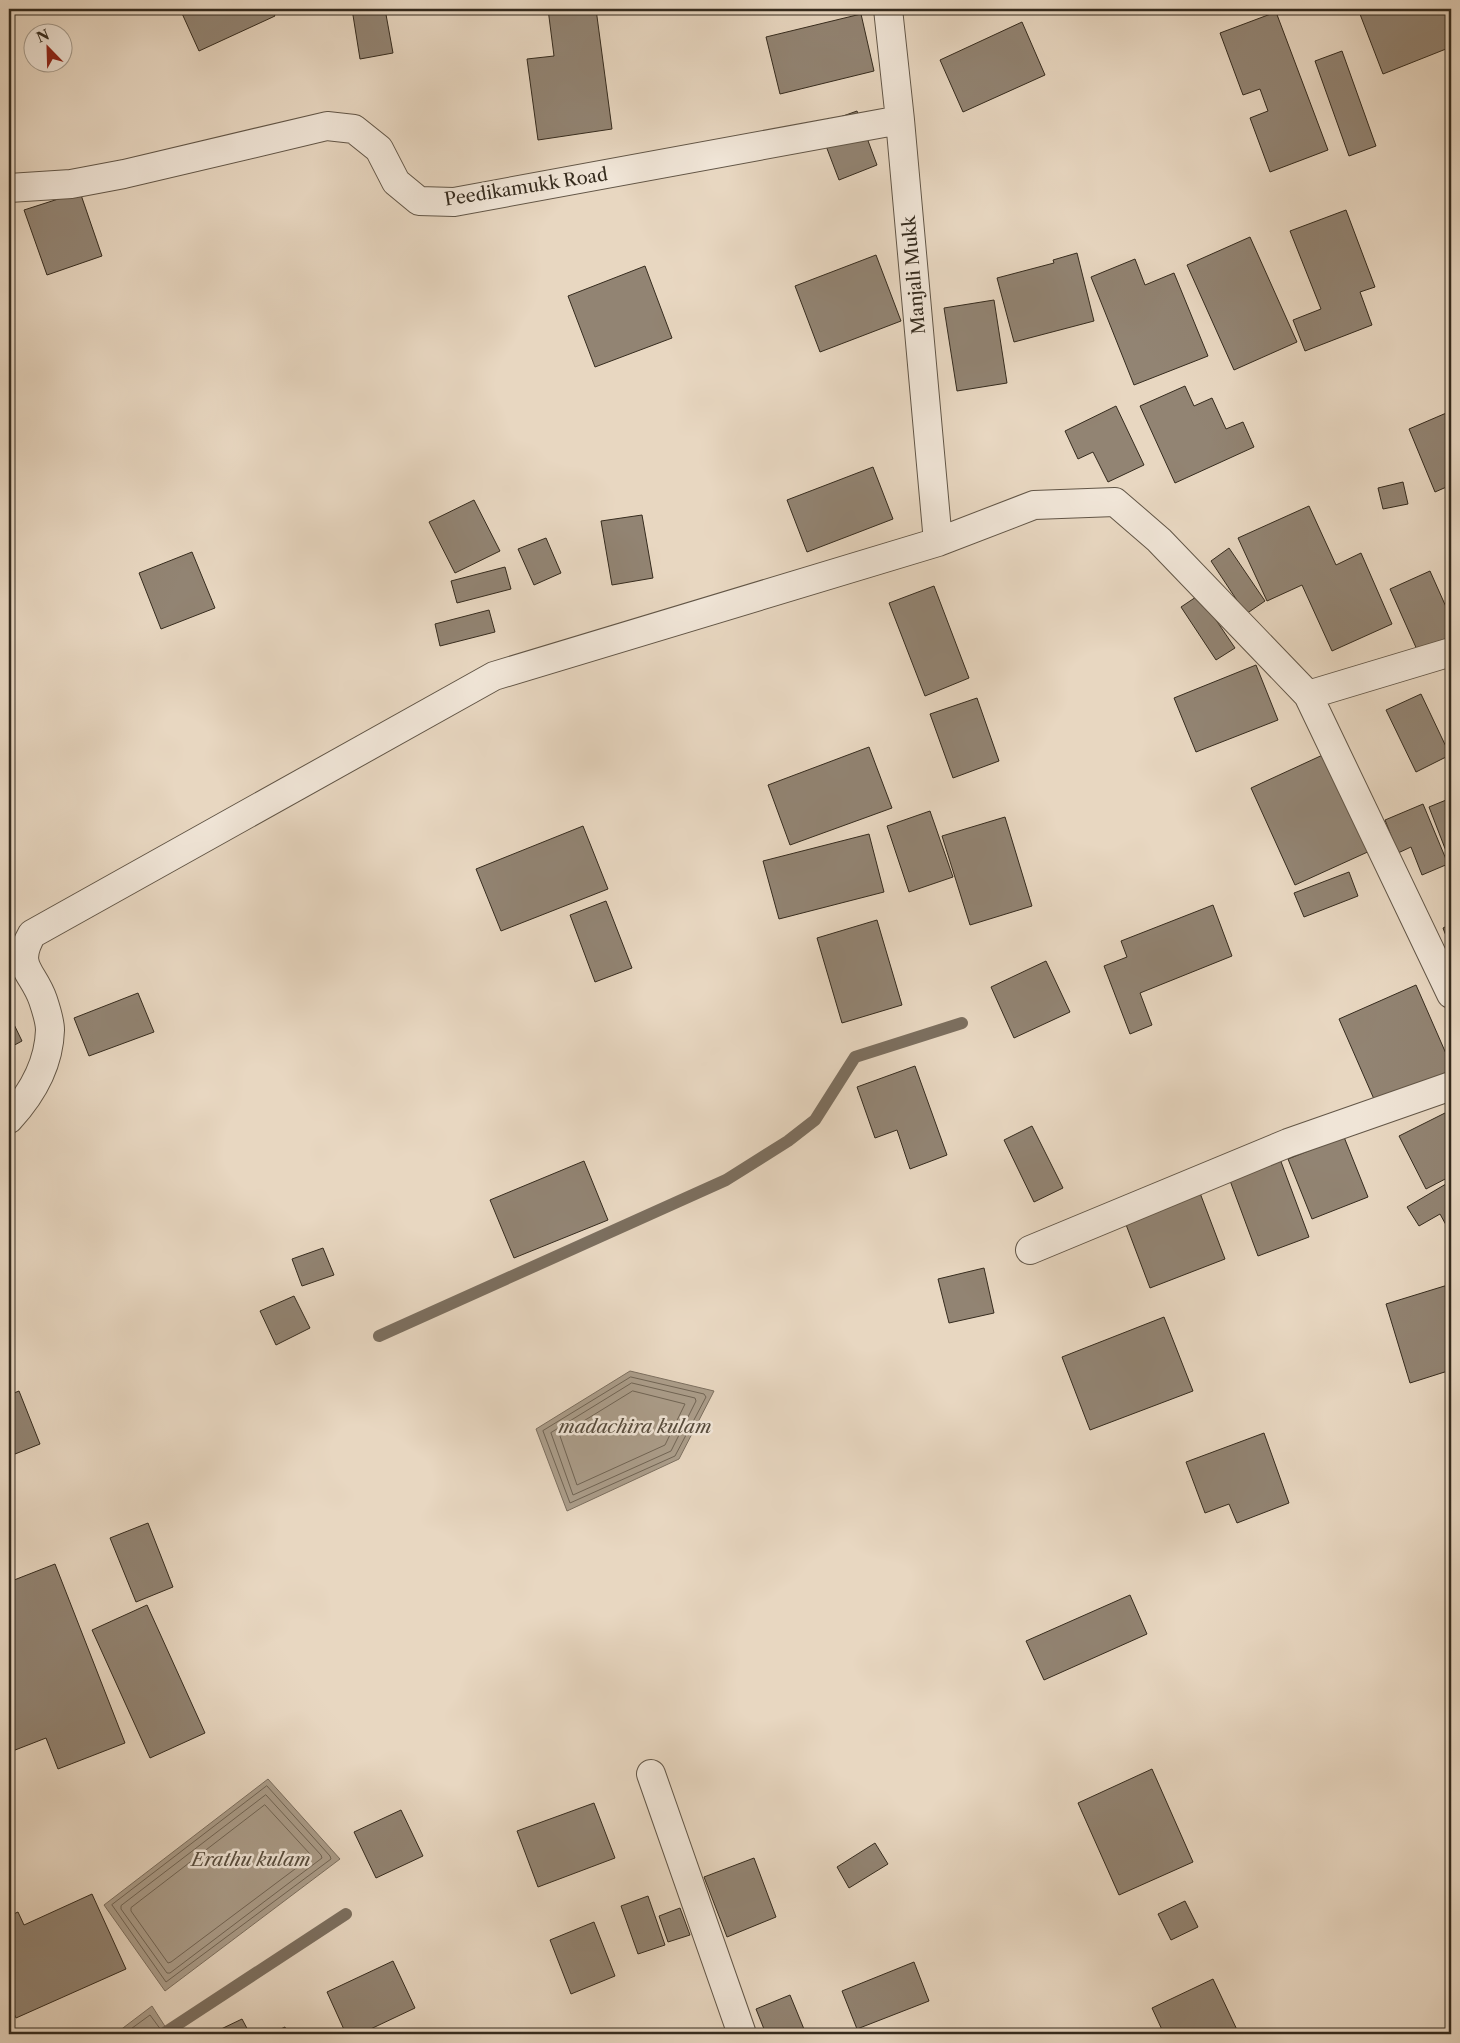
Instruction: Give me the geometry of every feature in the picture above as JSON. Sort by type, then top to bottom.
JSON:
[{"type":"street","name":"Manjali Mukk","points":[[888,9],[900,120],[938,542]]},
{"type":"street","name":"Peedikamukk Road","points":[[9,188],[71,184],[124,174],[327,126],[354,128],[379,149],[396,182],[419,201],[454,202],[900,120]]},
{"type":"street","points":[[9,1118],[27,1096],[44,1067],[50,1029],[43,999],[24,964],[24,947],[32,934],[494,676],[938,542],[1034,505],[1115,502],[1159,540],[1308,694],[1451,994]]},
{"type":"street","points":[[1308,694],[1451,652]]},
{"type":"street","points":[[1030,1250],[1288,1143],[1451,1086]]},
{"type":"street","points":[[651,1774],[742,2034]]},
{"type":"water","name":"madachira kulam","points":[[630,1371],[714,1391],[679,1459],[567,1511],[536,1429]]},
{"type":"water","name":"Erathu kulam","points":[[268,1779],[340,1859],[165,1991],[104,1905]]},
{"type":"water","points":[[152,2006],[168,2031],[164,2034],[115,2034]]},
{"type":"building","points":[[180,9],[271,9],[275,16],[199,51]]},
{"type":"building","points":[[352,9],[385,9],[393,53],[360,59]]},
{"type":"building","points":[[548,9],[596,9],[612,129],[538,140],[527,59],[554,56]]},
{"type":"building","points":[[1358,9],[1451,9],[1451,47],[1383,74]]},
{"type":"building","points":[[1276,12],[1328,150],[1270,172],[1250,118],[1268,111],[1260,89],[1243,95],[1220,33]]},
{"type":"building","points":[[861,14],[874,71],[780,94],[766,37]]},
{"type":"building","points":[[1022,22],[1045,75],[963,112],[940,60]]},
{"type":"building","points":[[1342,51],[1376,146],[1349,156],[1315,61]]},
{"type":"building","points":[[857,111],[877,165],[839,180],[818,125]]},
{"type":"building","points":[[80,192],[102,256],[47,275],[24,210]]},
{"type":"building","points":[[1346,210],[1375,287],[1360,292],[1372,325],[1305,351],[1293,320],[1321,309],[1290,231]]},
{"type":"building","points":[[1250,237],[1297,342],[1234,370],[1187,265]]},
{"type":"building","points":[[1077,253],[1094,321],[1014,342],[997,278],[1054,263],[1053,260]]},
{"type":"building","points":[[876,255],[901,321],[820,352],[795,286]]},
{"type":"building","points":[[1135,259],[1145,285],[1174,273],[1208,356],[1134,385],[1091,277]]},
{"type":"building","points":[[645,266],[672,338],[595,367],[568,296]]},
{"type":"building","points":[[994,300],[1007,383],[957,391],[944,308]]},
{"type":"building","points":[[1185,386],[1194,406],[1212,398],[1226,429],[1243,422],[1254,447],[1175,483],[1140,406]]},
{"type":"building","points":[[1116,406],[1144,465],[1108,482],[1093,452],[1078,459],[1065,431]]},
{"type":"building","points":[[1451,411],[1451,485],[1435,492],[1409,429]]},
{"type":"building","points":[[873,467],[893,519],[807,552],[787,500]]},
{"type":"building","points":[[1403,482],[1408,504],[1383,509],[1378,488]]},
{"type":"building","points":[[474,500],[500,551],[455,573],[429,522]]},
{"type":"building","points":[[1309,506],[1336,565],[1361,553],[1392,624],[1332,651],[1302,585],[1267,601],[1238,538]]},
{"type":"building","points":[[642,515],[653,578],[612,585],[601,521]]},
{"type":"building","points":[[546,538],[561,573],[534,585],[518,549]]},
{"type":"building","points":[[1229,548],[1265,601],[1246,614],[1211,561]]},
{"type":"building","points":[[192,552],[215,608],[161,629],[139,573]]},
{"type":"building","points":[[505,567],[511,589],[457,603],[451,581]]},
{"type":"building","points":[[1430,571],[1451,618],[1451,638],[1418,652],[1390,589]]},
{"type":"building","points":[[934,586],[969,678],[925,696],[889,603]]},
{"type":"building","points":[[1199,595],[1235,648],[1216,660],[1181,607]]},
{"type":"building","points":[[489,610],[495,632],[440,646],[435,624]]},
{"type":"building","points":[[1256,665],[1278,720],[1196,752],[1174,698]]},
{"type":"building","points":[[1421,694],[1450,755],[1416,772],[1386,710]]},
{"type":"building","points":[[977,698],[999,761],[953,778],[930,714]]},
{"type":"building","points":[[869,747],[892,808],[790,845],[768,785]]},
{"type":"building","points":[[1327,753],[1372,850],[1295,885],[1251,788]]},
{"type":"building","points":[[1451,798],[1451,864],[1429,807]]},
{"type":"building","points":[[1423,804],[1448,864],[1422,875],[1411,847],[1398,853],[1385,820]]},
{"type":"building","points":[[930,811],[953,877],[909,892],[887,826]]},
{"type":"building","points":[[1005,817],[1032,906],[970,925],[942,836]]},
{"type":"building","points":[[583,826],[608,889],[501,931],[476,869]]},
{"type":"building","points":[[869,834],[884,892],[779,919],[763,861]]},
{"type":"building","points":[[1349,872],[1358,896],[1304,917],[1294,893]]},
{"type":"building","points":[[606,901],[632,968],[595,982],[570,915]]},
{"type":"building","points":[[1213,905],[1232,956],[1140,993],[1152,1025],[1130,1034],[1104,966],[1127,957],[1121,941]]},
{"type":"building","points":[[877,920],[902,1005],[842,1023],[817,938]]},
{"type":"building","points":[[1451,924],[1451,949],[1443,928]]},
{"type":"building","points":[[1046,961],[1070,1012],[1014,1038],[991,987]]},
{"type":"building","points":[[1416,985],[1451,1065],[1451,1074],[1377,1106],[1339,1019]]},
{"type":"building","points":[[138,993],[154,1032],[89,1056],[74,1018]]},
{"type":"building","points":[[9,1014],[22,1041],[9,1048]]},
{"type":"building","points":[[915,1066],[947,1155],[910,1169],[897,1130],[875,1138],[857,1087]]},
{"type":"building","points":[[1451,1110],[1451,1176],[1426,1189],[1399,1136]]},
{"type":"building","points":[[1032,1126],[1063,1188],[1034,1202],[1004,1140]]},
{"type":"building","points":[[1344,1137],[1368,1197],[1312,1219],[1288,1159]]},
{"type":"building","points":[[1280,1159],[1309,1237],[1258,1256],[1229,1178]]},
{"type":"building","points":[[584,1161],[608,1220],[514,1258],[490,1200]]},
{"type":"building","points":[[1451,1181],[1451,1234],[1440,1214],[1419,1226],[1407,1207]]},
{"type":"building","points":[[1200,1193],[1225,1259],[1150,1288],[1125,1222]]},
{"type":"building","points":[[323,1248],[334,1275],[302,1286],[292,1259]]},
{"type":"building","points":[[984,1268],[994,1313],[949,1323],[938,1279]]},
{"type":"building","points":[[1451,1284],[1451,1370],[1410,1383],[1386,1304]]},
{"type":"building","points":[[294,1296],[310,1328],[276,1345],[260,1311]]},
{"type":"building","points":[[1164,1317],[1193,1391],[1090,1430],[1062,1357]]},
{"type":"building","points":[[19,1391],[40,1444],[15,1454],[9,1439],[9,1395]]},
{"type":"building","points":[[1264,1433],[1289,1503],[1237,1523],[1229,1504],[1205,1513],[1186,1462]]},
{"type":"building","points":[[148,1523],[173,1587],[136,1602],[110,1538]]},
{"type":"building","points":[[55,1564],[125,1743],[58,1769],[46,1738],[10,1752],[9,1750],[9,1582]]},
{"type":"building","points":[[1130,1595],[1147,1634],[1044,1680],[1026,1641]]},
{"type":"building","points":[[147,1605],[205,1733],[150,1758],[92,1630]]},
{"type":"building","points":[[1152,1769],[1193,1862],[1119,1895],[1078,1803]]},
{"type":"building","points":[[594,1803],[615,1858],[538,1887],[517,1831]]},
{"type":"building","points":[[401,1810],[423,1856],[376,1878],[354,1832]]},
{"type":"building","points":[[875,1843],[888,1864],[849,1888],[837,1867]]},
{"type":"building","points":[[754,1858],[776,1917],[727,1937],[704,1877]]},
{"type":"building","points":[[92,1894],[126,1969],[16,2018],[9,2002],[9,1916],[18,1912],[24,1925]]},
{"type":"building","points":[[648,1896],[665,1945],[638,1954],[621,1906]]},
{"type":"building","points":[[1185,1901],[1198,1927],[1171,1940],[1158,1914]]},
{"type":"building","points":[[680,1908],[690,1935],[668,1942],[659,1916]]},
{"type":"building","points":[[594,1922],[615,1976],[571,1994],[550,1940]]},
{"type":"building","points":[[393,1961],[415,2008],[360,2034],[346,2034],[327,1992]]},
{"type":"building","points":[[914,1962],[929,2001],[857,2029],[842,1991]]},
{"type":"building","points":[[1213,1979],[1239,2034],[1164,2034],[1152,2008]]},
{"type":"building","points":[[790,1995],[806,2034],[766,2034],[756,2009]]},
{"type":"building","points":[[242,2019],[250,2034],[221,2034],[219,2030]]},
{"type":"building","points":[[285,2027],[288,2034],[270,2034]]},
{"type":"waterway","points":[[379,1336],[726,1180],[788,1141],[815,1120],[855,1057],[962,1023]]},
{"type":"waterway","points":[[163,2034],[346,1914]]}]
